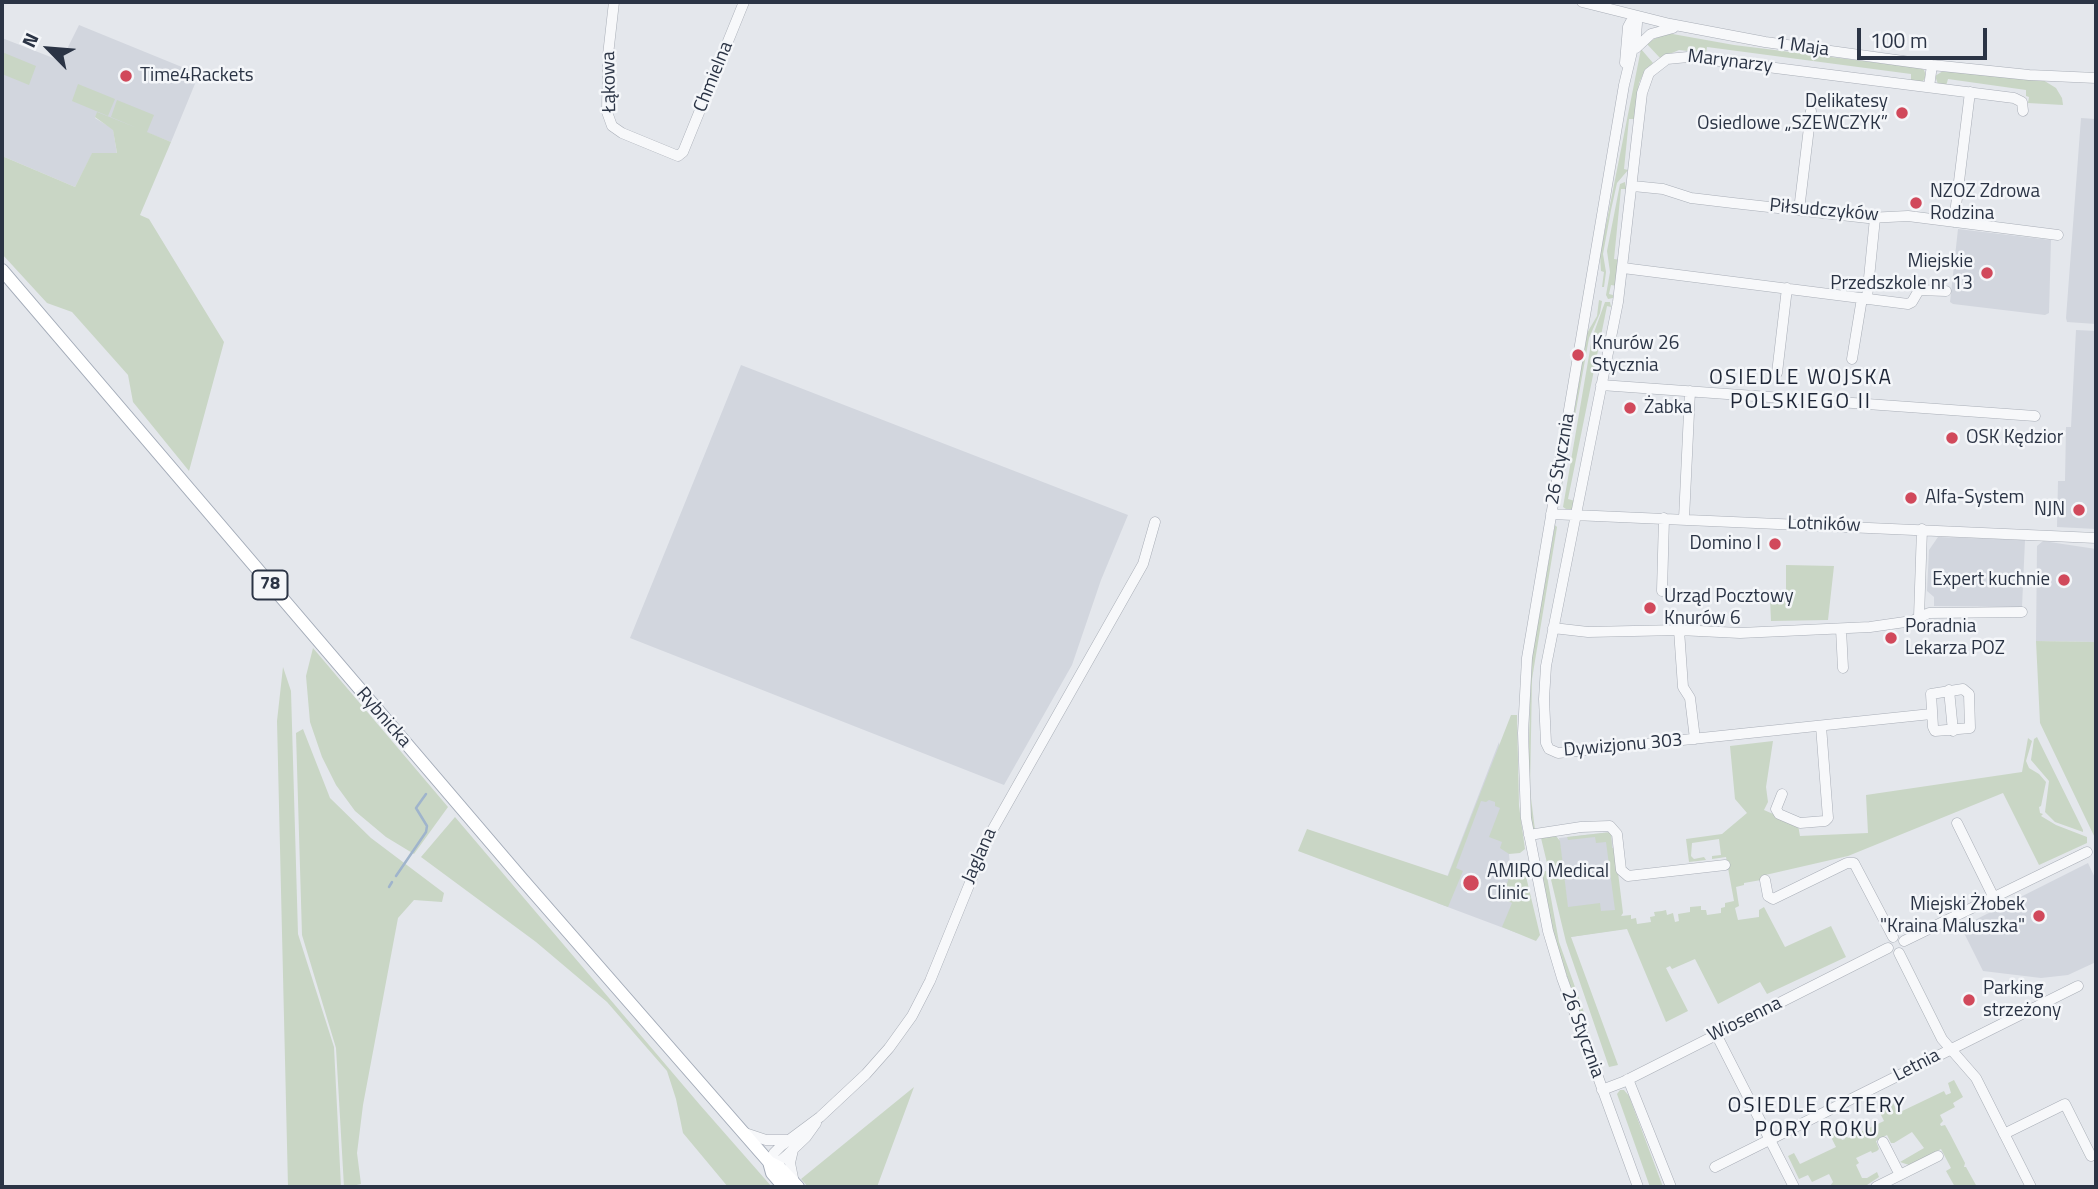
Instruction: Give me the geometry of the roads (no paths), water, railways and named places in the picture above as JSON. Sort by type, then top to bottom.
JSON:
[{"type":"main road","name":"Rybnicka","points":[[2,270],[465,813],[769,1162],[779,1167],[792,1186]]},
{"type":"street","name":"Łąkowa","points":[[614,2],[608,55],[607,113],[612,126],[675,156],[680,156],[682,152]]},
{"type":"street","name":"Chmielna","points":[[682,152],[744,2]]},
{"type":"street","name":"1 Maja","points":[[1586,3],[1689,28],[1765,42],[1932,65],[2029,75],[2096,78]]},
{"type":"street","points":[[1586,3],[1620,19],[1627,35]]},
{"type":"street","name":"26 Stycznia","points":[[1624,85],[1628,27],[1634,16]]},
{"type":"street","name":"26 Stycznia","points":[[1634,16],[1637,23],[1633,51],[1624,85],[1524,690],[1523,772],[1529,835],[1548,931],[1638,1187]]},
{"type":"street","points":[[1633,51],[1646,36],[1660,30],[1689,28]]},
{"type":"street","name":"Marynarzy","points":[[1552,751],[1546,743],[1546,666],[1623,268],[1643,88],[1649,73],[1672,57],[1688,57],[2017,99],[2023,103],[2023,110]]},
{"type":"street","points":[[1928,87],[1932,65]]},
{"type":"street","points":[[1954,222],[1970,92]]},
{"type":"street","points":[[1799,210],[1811,111]]},
{"type":"street","name":"Piłsudczyków","points":[[1633,186],[1663,189],[1691,198],[1875,218],[1900,215],[2058,234]]},
{"type":"street","points":[[1852,359],[1875,218]]},
{"type":"street","points":[[1623,268],[1910,304],[1919,290],[1946,291]]},
{"type":"street","points":[[1777,373],[1787,288]]},
{"type":"street","points":[[1601,385],[2035,416]]},
{"type":"street","points":[[1684,519],[1690,391]]},
{"type":"street","name":"Lotników","points":[[1551,514],[2096,538]]},
{"type":"street","points":[[1662,591],[1664,518]]},
{"type":"street","name":"Jaglana","points":[[769,1162],[774,1153],[791,1145],[880,1059],[901,1034],[918,1006],[989,836],[1130,584],[1139,555],[1155,522]]},
{"type":"street","points":[[1919,617],[1922,529]]},
{"type":"street","points":[[1553,628],[1596,632],[1679,630],[1721,633],[1841,629],[1912,621],[1929,614],[2022,612]]},
{"type":"street","points":[[1841,629],[1843,668]]},
{"type":"street","name":"Dywizjonu 303","points":[[1679,630],[1683,687],[1690,698],[1695,739]]},
{"type":"street","points":[[1963,689],[1968,692],[1971,723],[1968,729],[1935,731],[1931,714],[1931,694],[1949,690],[1963,689]]},
{"type":"street","points":[[1949,690],[1953,731]]},
{"type":"street","name":"Dywizjonu 303","points":[[1552,751],[1561,753],[1931,714]]},
{"type":"street","points":[[1782,794],[1776,809],[1779,814],[1800,822],[1825,821],[1828,818],[1821,726]]},
{"type":"street","points":[[1957,823],[1993,896]]},
{"type":"street","points":[[1529,835],[1581,827],[1610,826],[1617,834],[1621,870],[1628,876],[1725,864]]},
{"type":"street","points":[[1904,941],[2087,852]]},
{"type":"street","points":[[1765,880],[1768,896],[1772,899],[1847,863],[1854,863],[1893,937]]},
{"type":"street","points":[[1898,936],[1904,941],[1905,946],[1899,953],[1888,948],[1893,937],[1898,936]]},
{"type":"street","name":"Wiosenna","points":[[1602,1090],[1888,948]]},
{"type":"street","points":[[1899,953],[1940,1037],[1976,1078],[2031,1187]]},
{"type":"street","name":"Letnia","points":[[1715,1167],[2078,986]]},
{"type":"street","points":[[1716,1034],[1794,1187]]},
{"type":"street","name":"26 Stycznia","points":[[1628,1079],[1671,1187]]},
{"type":"street","points":[[2004,1134],[2065,1104],[2092,1150]]},
{"type":"street","points":[[744,1133],[791,1145],[792,1186]]},
{"type":"street","points":[[1883,1142],[1900,1175]]},
{"type":"street","points":[[1876,1187],[1938,1156]]},
{"type":"waterway","points":[[396,876],[426,832],[427,826],[416,808],[426,794]]},
{"type":"waterway","points":[[389,887],[392,882]]},
{"type":"place","name":"Time4Rackets","points":[[126,76]]},
{"type":"place","name":"Delikatesy Osiedlowe „SZEWCZYK”","points":[[1902,113]]},
{"type":"place","name":"NZOZ Zdrowa Rodzina","points":[[1916,203]]},
{"type":"place","name":"Miejskie Przedszkole nr 13","points":[[1987,273]]},
{"type":"place","name":"Knurów 26 Stycznia","points":[[1578,355]]},
{"type":"place","name":"Żabka","points":[[1630,408]]},
{"type":"place","name":"OSK Kędzior","points":[[1952,438]]},
{"type":"place","name":"Alfa-System","points":[[1911,498]]},
{"type":"place","name":"NJN","points":[[2079,510]]},
{"type":"place","name":"Domino I","points":[[1775,544]]},
{"type":"place","name":"Expert kuchnie","points":[[2064,580]]},
{"type":"place","name":"Urząd Pocztowy Knurów 6","points":[[1650,608]]},
{"type":"place","name":"Poradnia Lekarza POZ","points":[[1891,638]]},
{"type":"place","name":"AMIRO Medical Clinic","points":[[1471,883]]},
{"type":"place","name":"Miejski Żłobek \"Kraina Maluszka\"","points":[[2039,916]]},
{"type":"place","name":"Parking strzeżony","points":[[1969,1000]]},
{"type":"district","name":"OSIEDLE WOJSKA POLSKIEGO II","points":[[1801,391]]},
{"type":"district","name":"OSIEDLE CZTERY PORY ROKU","points":[[1817,1119]]}]
